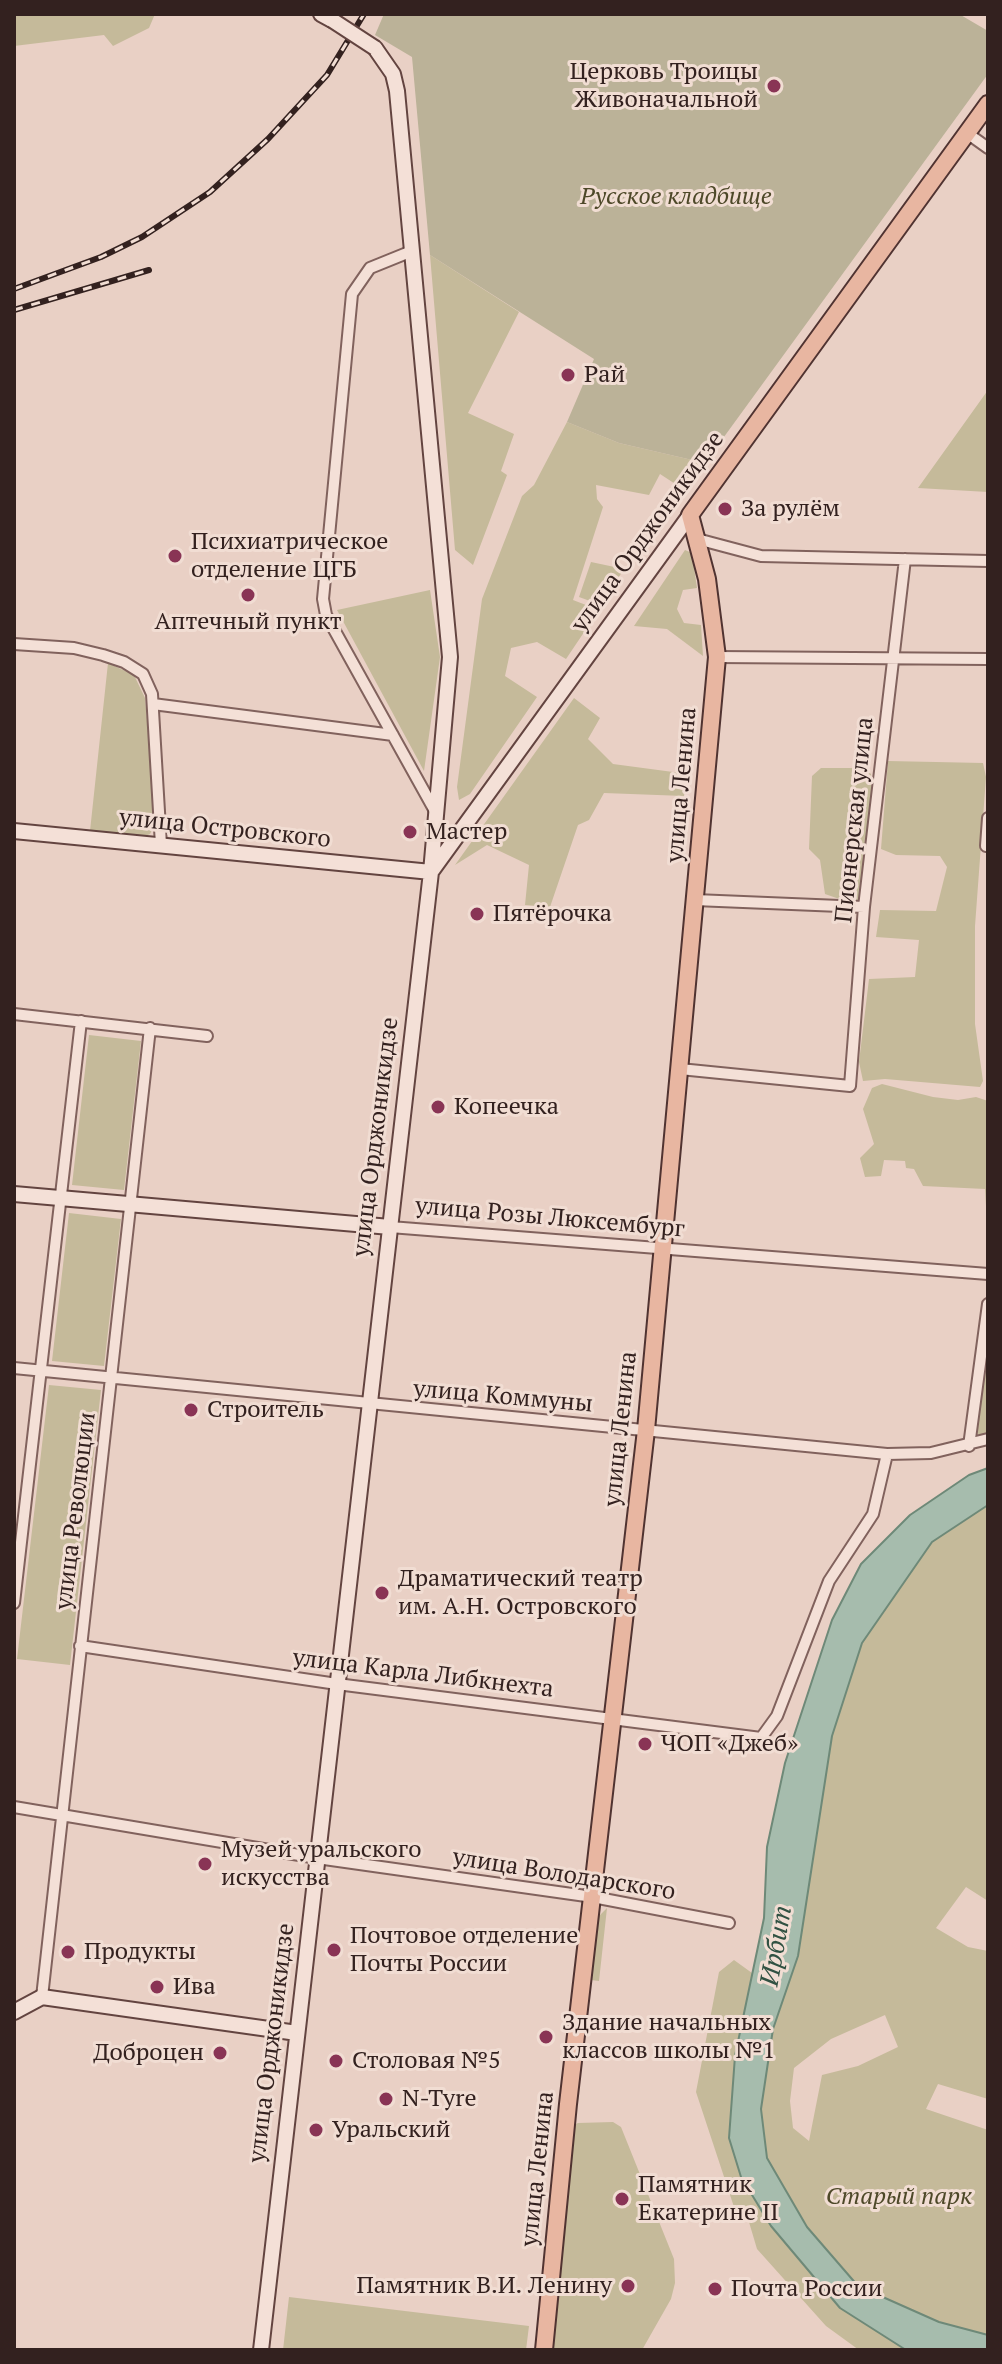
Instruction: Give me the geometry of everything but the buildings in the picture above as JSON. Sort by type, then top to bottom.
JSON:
[{"type":"main road","name":"улица Орджоникидзе","points":[[690,515],[988,104]]},
{"type":"main road","name":"улица Ленина","points":[[544,2350],[568,2104],[646,1430],[717,657],[707,579],[690,515]]},
{"type":"street","points":[[327,17],[375,48],[393,74],[397,91],[448,628],[448,684],[431,872]]},
{"type":"street","points":[[967,133],[988,148]]},
{"type":"street","points":[[412,251],[370,268],[352,294],[323,599],[326,615],[436,813]]},
{"type":"street","name":"улица Орджоникидзе","points":[[261,2350],[431,872],[690,515]]},
{"type":"street","points":[[697,539],[761,556],[988,561]]},
{"type":"street","name":"Пионерская улица","points":[[680,1069],[850,1086],[864,907],[905,559]]},
{"type":"street","points":[[14,644],[74,648],[124,662],[143,674],[153,704],[161,845]]},
{"type":"street","points":[[717,657],[988,659]]},
{"type":"street","points":[[153,704],[393,735]]},
{"type":"street","points":[[986,846],[988,818]]},
{"type":"street","name":"улица Островского","points":[[14,831],[431,872]]},
{"type":"street","points":[[695,900],[864,907]]},
{"type":"street","points":[[14,1014],[207,1036]]},
{"type":"street","name":"улица Революции","points":[[14,1603],[81,1021]]},
{"type":"street","name":"улица Революции","points":[[42,1997],[150,1028]]},
{"type":"street","name":"улица Розы Люксембург","points":[[14,1194],[988,1274]]},
{"type":"street","points":[[969,1446],[988,1304]]},
{"type":"street","name":"улица Коммуны","points":[[14,1368],[887,1454],[931,1453],[988,1439]]},
{"type":"street","name":"улица Карла Либкнехта","points":[[80,1646],[337,1684],[761,1738],[777,1716],[829,1581],[873,1514],[887,1454]]},
{"type":"street","name":"улица Володарского","points":[[14,1807],[317,1858],[593,1897],[729,1923]]},
{"type":"street","points":[[14,2012],[42,1997],[297,2033]]},
{"type":"green space","points":[[14,14],[155,14],[149,28],[113,46],[104,35],[14,46]]},
{"type":"green space","name":"Русское кладбище","points":[[384,14],[959,14],[988,31],[988,74],[705,463],[619,443],[567,422],[594,359],[430,255],[412,57],[375,35]]},
{"type":"green space","points":[[430,255],[519,312],[468,413],[514,434],[501,471],[507,475],[473,565],[455,550]]},
{"type":"green space","points":[[988,390],[988,492],[918,488]]},
{"type":"green space","points":[[567,422],[619,443],[705,463],[686,491],[660,474],[649,495],[596,485],[597,499],[603,507],[573,600],[599,610],[566,659],[537,642],[511,648],[505,676],[537,697],[470,794],[459,800],[457,787],[482,599],[522,496],[534,485]]},
{"type":"green space","points":[[685,550],[692,553],[697,588],[683,590],[677,609],[684,623],[701,625],[703,656],[667,629],[634,626]]},
{"type":"green space","points":[[591,562],[624,569],[601,605],[579,597]]},
{"type":"green space","points":[[430,590],[440,657],[424,771],[337,610]]},
{"type":"green space","points":[[108,663],[134,675],[145,698],[156,822],[150,834],[143,837],[90,831]]},
{"type":"green space","points":[[574,698],[600,718],[588,739],[613,764],[688,774],[684,796],[604,793],[589,820],[578,825],[550,907],[525,905],[529,865],[487,845],[455,865]]},
{"type":"green space","points":[[888,761],[983,763],[986,777],[975,926],[975,1024],[983,1081],[980,1087],[885,1079],[863,1081],[859,1062],[869,979],[915,977],[919,940],[876,937],[880,910],[936,911],[947,867],[940,856],[896,855],[881,849]]},
{"type":"green space","points":[[821,768],[864,768],[871,774],[872,795],[862,893],[857,901],[848,902],[825,894],[820,860],[809,849],[812,776]]},
{"type":"green space","points":[[89,1035],[141,1041],[124,1190],[72,1185]]},
{"type":"green space","points":[[882,1084],[933,1097],[958,1100],[976,1097],[988,1101],[988,1241],[985,1189],[923,1186],[914,1169],[906,1168],[905,1161],[884,1160],[881,1176],[865,1177],[860,1158],[874,1144],[863,1109],[872,1088]]},
{"type":"green space","points":[[69,1213],[121,1219],[104,1366],[52,1361]]},
{"type":"green space","points":[[988,1338],[988,1433],[979,1435],[975,1431]]},
{"type":"green space","points":[[49,1385],[101,1390],[70,1665],[17,1659]]},
{"type":"green space","name":"Старый парк","points":[[988,1505],[988,1901],[966,1887],[936,1928],[968,1947],[988,1951],[988,2099],[938,2084],[926,2109],[988,2130],[988,2335],[939,2322],[858,2286],[807,2227],[767,2158],[761,2109],[773,2029],[798,1956],[832,1736],[862,1643],[932,1542]],"holes":[[[885,2015],[898,2047],[858,2066],[822,2075],[809,2141],[793,2128],[790,2101],[794,2068],[831,2039]]]},
{"type":"green space","points":[[607,1908],[599,1981],[591,1980],[598,1917]]},
{"type":"green space","points":[[734,1960],[752,1973],[735,2056],[729,2138],[741,2177],[771,2226],[840,2308],[906,2350],[859,2350],[826,2326],[757,2249],[746,2212],[734,2207],[696,2092],[719,1972]]},
{"type":"green space","points":[[613,2122],[621,2127],[674,2259],[675,2283],[671,2299],[642,2350],[552,2350],[572,2126],[578,2123]]},
{"type":"green space","points":[[289,2297],[529,2326],[526,2350],[283,2350]]},
{"type":"water","name":"Ирбит","points":[[988,1468],[988,1505],[932,1542],[862,1643],[832,1736],[798,1956],[773,2029],[761,2109],[767,2158],[807,2227],[858,2286],[939,2322],[988,2335],[988,2350],[906,2350],[840,2308],[771,2226],[741,2177],[729,2138],[735,2056],[764,1918],[767,1847],[785,1763],[832,1620],[861,1564],[910,1515],[969,1475]]},
{"type":"railway","points":[[14,289],[101,257],[142,237],[210,192],[268,139],[327,75],[364,14]]},
{"type":"railway","points":[[14,310],[149,270]]},
{"type":"place","name":"Церковь Троицы Живоначальной","points":[[774,86]]},
{"type":"place","name":"Рай","points":[[568,375]]},
{"type":"place","name":"За рулём","points":[[725,509]]},
{"type":"place","name":"Психиатрическое отделение ЦГБ","points":[[175,556]]},
{"type":"place","name":"Аптечный пункт","points":[[248,595]]},
{"type":"place","name":"Мастер","points":[[410,832]]},
{"type":"place","name":"Пятёрочка","points":[[477,914]]},
{"type":"place","name":"Копеечка","points":[[438,1107]]},
{"type":"place","name":"Строитель","points":[[191,1410]]},
{"type":"place","name":"Драматический театр им. А.Н. Островского","points":[[382,1593]]},
{"type":"place","name":"ЧОП «Джеб»","points":[[645,1744]]},
{"type":"place","name":"Музей уральского искусства","points":[[205,1864]]},
{"type":"place","name":"Почтовое отделение Почты России","points":[[334,1950]]},
{"type":"place","name":"Продукты","points":[[68,1952]]},
{"type":"place","name":"Ива","points":[[157,1987]]},
{"type":"place","name":"Здание начальных классов школы №1","points":[[546,2037]]},
{"type":"place","name":"Доброцен","points":[[220,2053]]},
{"type":"place","name":"Столовая №5","points":[[336,2061]]},
{"type":"place","name":"N-Tyre","points":[[386,2099]]},
{"type":"place","name":"Уральский","points":[[316,2130]]},
{"type":"place","name":"Памятник Екатерине II","points":[[622,2199]]},
{"type":"place","name":"Памятник В.И. Ленину","points":[[628,2286]]},
{"type":"place","name":"Почта России","points":[[715,2289]]}]
